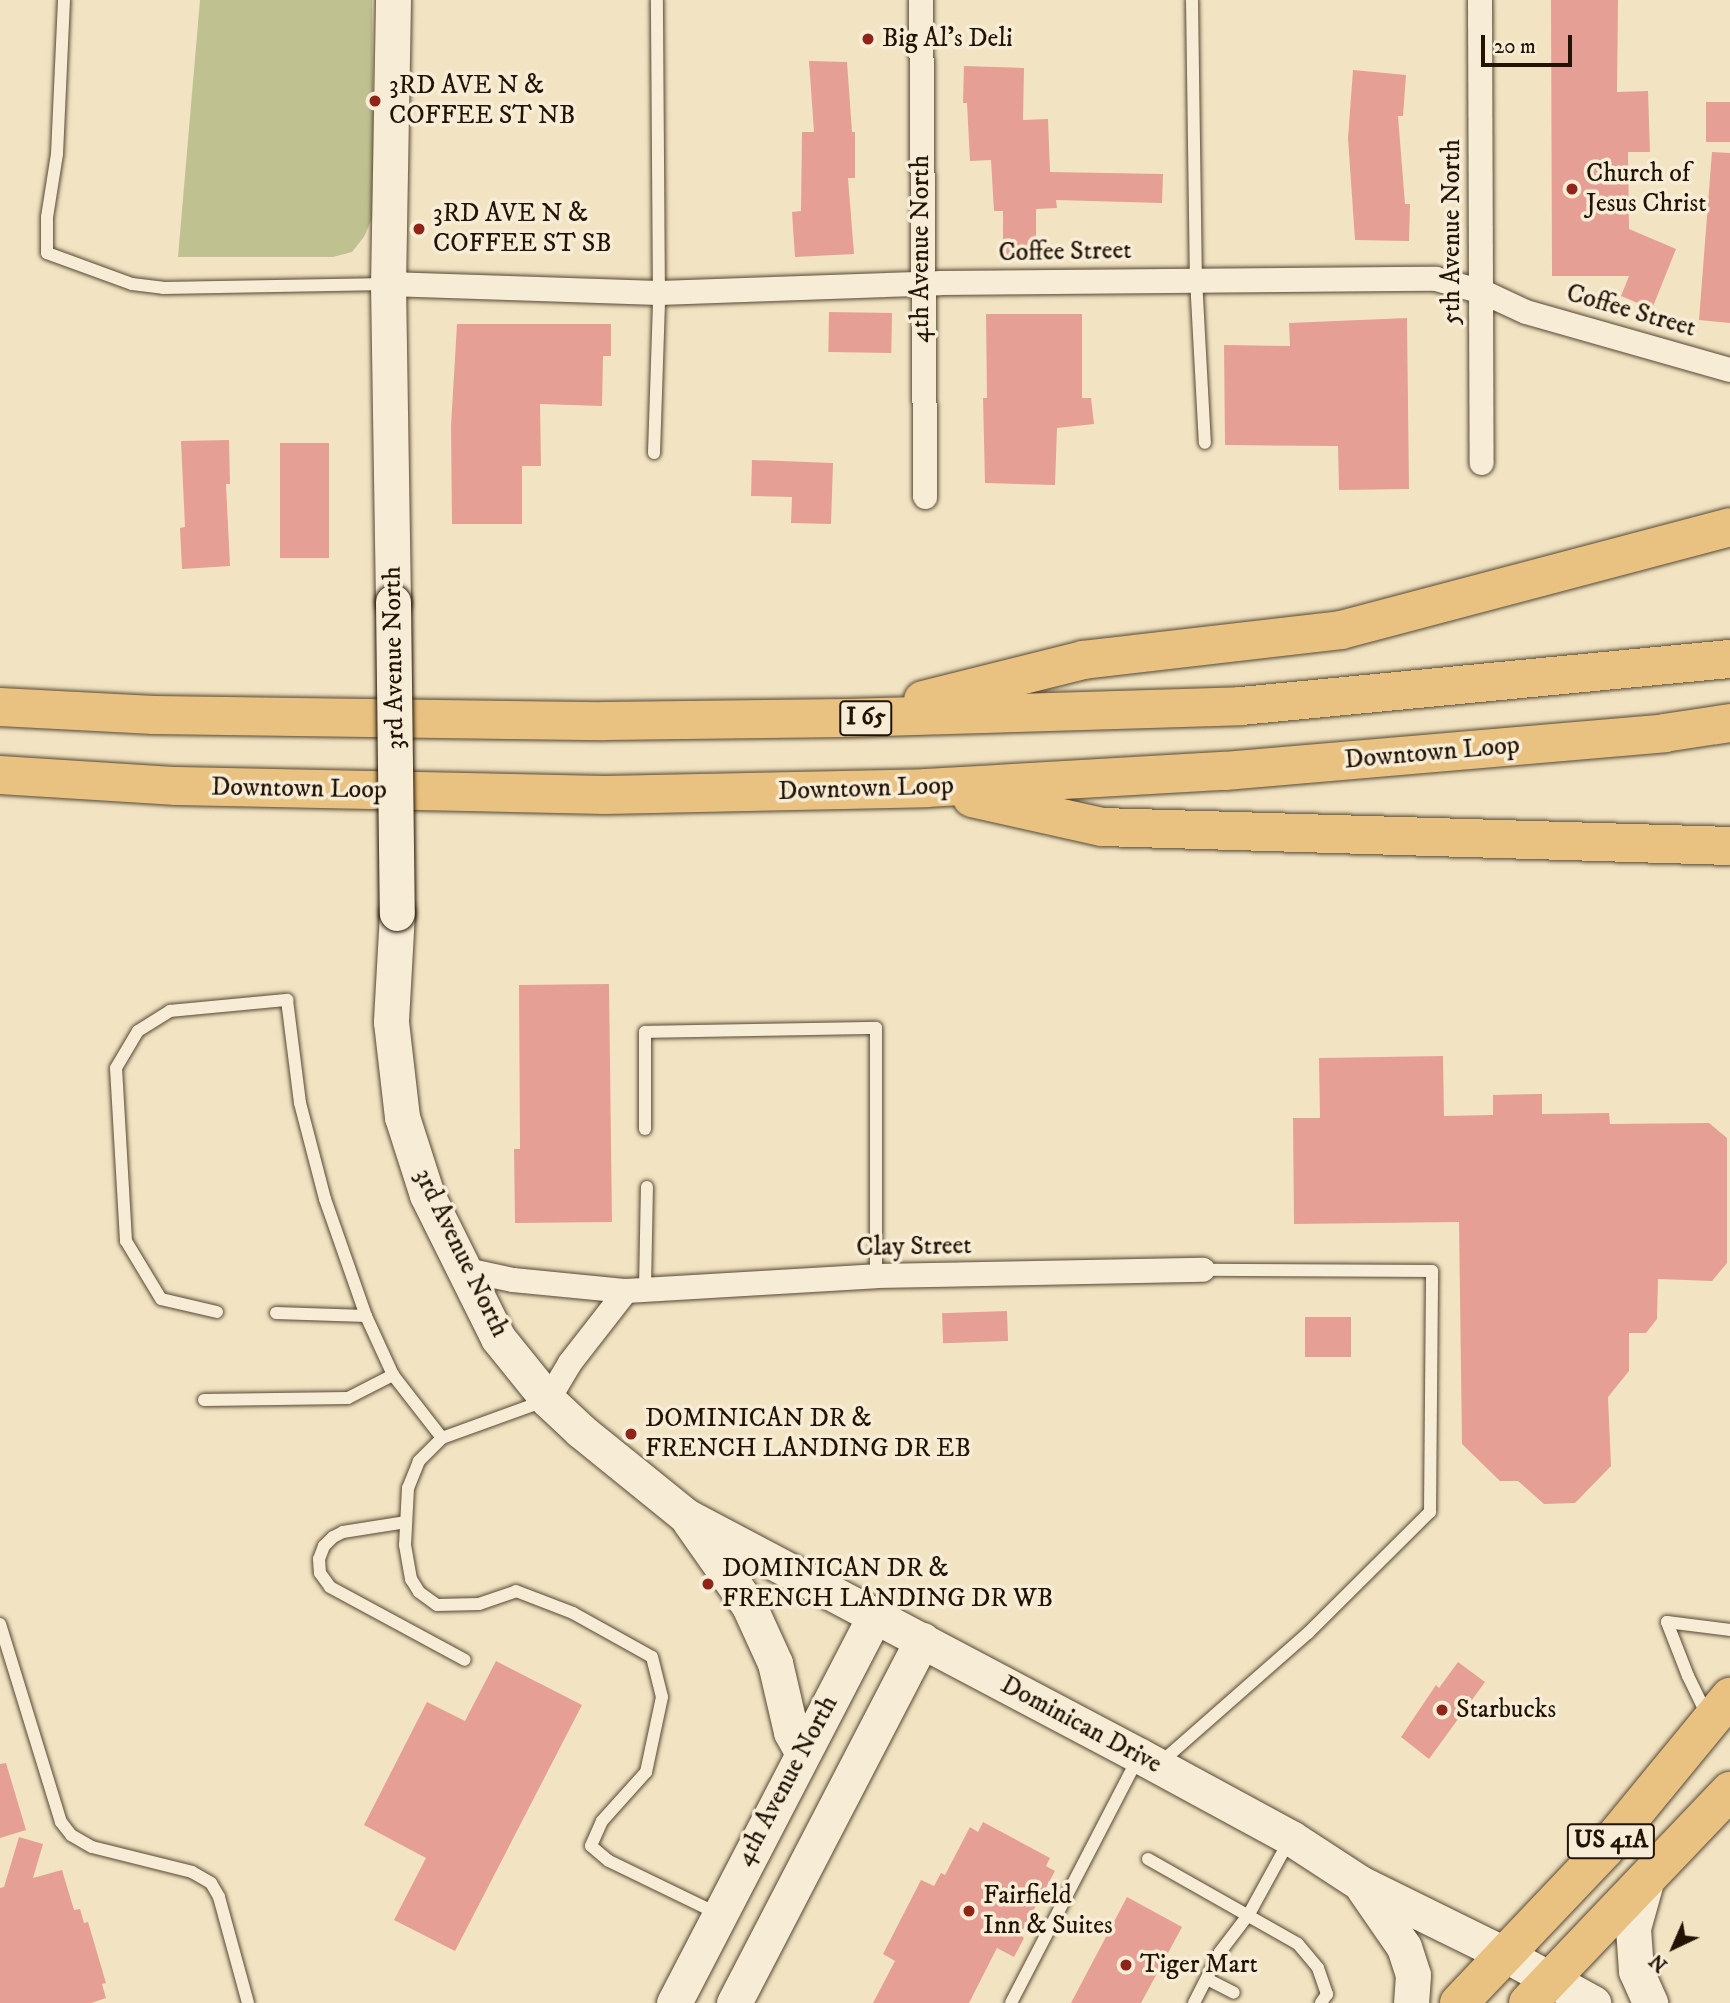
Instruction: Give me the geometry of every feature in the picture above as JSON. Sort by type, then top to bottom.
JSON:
[{"type":"main road","points":[[847,719],[1083,660],[1341,630],[1730,527]]},
{"type":"main road","name":"I 65","points":[[0,707],[153,715],[481,719],[847,719],[1241,706],[1730,659]]},
{"type":"main road","name":"Downtown Loop","points":[[0,775],[177,786],[592,794],[926,788],[1238,770],[1664,733],[1730,723]]},
{"type":"main road","points":[[926,788],[1102,827],[1730,846]]},
{"type":"main road","name":"US 41A","points":[[1459,2003],[1605,1849],[1720,1709]]},
{"type":"main road","name":"US 41A","points":[[1539,1991],[1730,1791]]},
{"type":"street","name":"3rd Avenue North","points":[[393,0],[388,284],[397,913],[391,1022],[402,1117],[427,1195],[498,1338],[548,1400],[581,1431]]},
{"type":"street","name":"4th Avenue North","points":[[921,0],[921,284],[925,497]]},
{"type":"street","name":"5th Avenue North","points":[[1480,0],[1482,463]]},
{"type":"street","name":"Coffee Street","points":[[388,284],[659,293],[921,284],[1196,279],[1436,279],[1483,292],[1526,312],[1730,370]]},
{"type":"street","name":"Clay Street","points":[[462,1269],[513,1280],[635,1289],[876,1276],[1203,1270]]},
{"type":"street","points":[[548,1400],[570,1363],[635,1289]]},
{"type":"street","name":"Dominican Drive","points":[[581,1431],[686,1516],[1148,1760],[1291,1838],[1360,1883],[1504,1954],[1539,1991],[1593,2003]]},
{"type":"street","points":[[686,1516],[749,1606],[775,1663],[791,1732],[802,1752]]},
{"type":"street","name":"4th Avenue North","points":[[674,2003],[875,1615]]},
{"type":"street","points":[[734,2003],[922,1640]]},
{"type":"street","points":[[1647,1878],[1633,1928],[1636,1971],[1650,2003]]},
{"type":"street","points":[[1360,1883],[1404,1947],[1413,1975],[1411,2003]]},
{"type":"street","points":[[718,1914],[769,1935]]},
{"type":"lane","points":[[64,0],[57,153],[47,217],[47,253],[131,284],[163,288],[388,284]]},
{"type":"lane","points":[[654,453],[659,293],[657,0]]},
{"type":"lane","points":[[1192,0],[1196,279],[1205,443]]},
{"type":"lane","points":[[217,1312],[161,1299],[126,1241],[116,1068],[138,1031],[170,1012],[287,1000],[300,1103],[325,1199],[366,1316],[393,1375],[442,1438]]},
{"type":"lane","points":[[645,1129],[645,1032],[876,1028],[876,1276]]},
{"type":"lane","points":[[635,1289],[646,1186]]},
{"type":"lane","points":[[1011,2003],[1148,1760],[1308,1633],[1430,1512],[1432,1271],[1203,1270]]},
{"type":"lane","points":[[276,1313],[366,1316]]},
{"type":"lane","points":[[204,1400],[348,1398],[393,1375]]},
{"type":"lane","points":[[548,1400],[442,1438],[419,1461],[408,1488],[405,1545],[411,1579],[419,1592],[437,1605],[479,1604],[516,1591],[573,1613],[652,1657],[662,1697],[646,1772],[602,1821],[592,1846],[609,1861],[718,1914]]},
{"type":"lane","points":[[406,1522],[343,1532],[333,1537],[324,1546],[319,1559],[320,1573],[330,1587],[465,1660]]},
{"type":"lane","points":[[1720,1709],[1688,1676],[1667,1622],[1730,1630]]},
{"type":"lane","points":[[0,1624],[61,1822],[71,1835],[92,1847],[192,1872],[211,1883],[219,1897],[248,2003]]},
{"type":"lane","points":[[1194,2003],[1220,1952],[1249,1914],[1291,1838]]},
{"type":"lane","points":[[1148,1859],[1298,1944],[1318,1968],[1326,1994],[1321,2003]]},
{"type":"lane","points":[[1207,1979],[1234,1993]]},
{"type":"green space","points":[[200,0],[372,0],[374,214],[364,237],[352,252],[333,257],[178,257]]},
{"type":"building","points":[[1551,0],[1618,0],[1617,92],[1648,91],[1650,152],[1628,152],[1629,229],[1676,249],[1652,309],[1621,296],[1629,276],[1552,276]]},
{"type":"building","points":[[809,61],[847,62],[852,132],[855,132],[855,178],[848,178],[854,254],[795,257],[792,212],[801,211],[802,132],[814,132]]},
{"type":"building","points":[[964,66],[1024,68],[1023,120],[1048,119],[1050,172],[1163,174],[1162,203],[1056,200],[1057,208],[1036,209],[1036,258],[1003,258],[1003,211],[994,211],[991,160],[970,161],[967,103],[963,103]]},
{"type":"building","points":[[1353,70],[1406,75],[1403,116],[1398,116],[1405,204],[1410,204],[1409,241],[1355,240],[1348,138]]},
{"type":"building","points":[[1706,102],[1730,102],[1730,142],[1706,142]]},
{"type":"building","points":[[1712,152],[1730,153],[1730,323],[1699,320]]},
{"type":"building","points":[[829,312],[892,313],[891,353],[828,352]]},
{"type":"building","points":[[986,314],[1082,314],[1082,398],[1091,398],[1094,424],[1057,428],[1055,485],[985,483],[983,398],[987,398]]},
{"type":"building","points":[[1407,318],[1409,489],[1339,490],[1338,446],[1225,445],[1224,345],[1290,346],[1289,323]]},
{"type":"building","points":[[457,324],[611,324],[611,356],[603,356],[602,406],[540,404],[541,466],[522,466],[522,524],[452,524],[451,426]]},
{"type":"building","points":[[229,440],[230,484],[226,484],[230,566],[182,569],[180,528],[185,527],[181,441]]},
{"type":"building","points":[[280,443],[329,443],[329,558],[280,558]]},
{"type":"building","points":[[752,460],[833,463],[831,524],[791,523],[792,497],[751,496]]},
{"type":"building","points":[[609,984],[612,1222],[515,1223],[514,1149],[520,1149],[519,985]]},
{"type":"building","points":[[1443,1056],[1444,1116],[1493,1115],[1493,1095],[1542,1094],[1542,1114],[1609,1113],[1610,1124],[1709,1123],[1727,1138],[1727,1263],[1712,1281],[1658,1279],[1657,1319],[1646,1333],[1629,1333],[1629,1371],[1608,1397],[1611,1466],[1575,1503],[1544,1504],[1518,1481],[1500,1481],[1462,1444],[1459,1222],[1294,1224],[1293,1118],[1320,1118],[1319,1058]]},
{"type":"building","points":[[1007,1311],[1008,1341],[943,1343],[942,1313]]},
{"type":"building","points":[[1305,1317],[1351,1317],[1351,1357],[1305,1357]]},
{"type":"building","points":[[496,1661],[582,1705],[455,1951],[394,1920],[426,1858],[364,1825],[427,1702],[465,1721]]},
{"type":"building","name":"Starbucks","points":[[1458,1662],[1485,1682],[1429,1759],[1401,1737],[1436,1685],[1439,1688]]},
{"type":"building","points":[[6,1763],[26,1830],[0,1838],[0,1764]]},
{"type":"building","name":"Fairfield Inn & Suites","points":[[983,1822],[1050,1858],[1046,1866],[1055,1871],[1020,1935],[1024,1938],[1014,1957],[997,1948],[969,2003],[873,2003],[895,1961],[883,1954],[921,1880],[934,1886],[941,1873],[945,1875],[970,1827],[978,1832]]},
{"type":"building","points":[[19,1837],[43,1844],[33,1878],[62,1870],[74,1910],[80,1909],[84,1923],[88,1922],[106,1983],[102,1984],[106,1998],[91,2003],[0,2003],[0,1888],[4,1887]]},
{"type":"building","name":"Tiger Mart","points":[[1127,1897],[1182,1927],[1141,2003],[1071,2003]]},
{"type":"place","name":"Big Al's Deli","points":[[868,39]]},
{"type":"place","name":"3RD AVE N & COFFEE ST NB","points":[[375,101]]},
{"type":"place","name":"Church of Jesus Christ","points":[[1572,189]]},
{"type":"place","name":"3RD AVE N & COFFEE ST SB","points":[[419,229]]},
{"type":"place","name":"DOMINICAN DR & FRENCH LANDING DR EB","points":[[631,1434]]},
{"type":"place","name":"DOMINICAN DR & FRENCH LANDING DR WB","points":[[708,1584]]},
{"type":"place","name":"Starbucks","points":[[1442,1710]]},
{"type":"place","name":"Fairfield Inn & Suites","points":[[969,1911]]},
{"type":"place","name":"Tiger Mart","points":[[1126,1965]]}]
